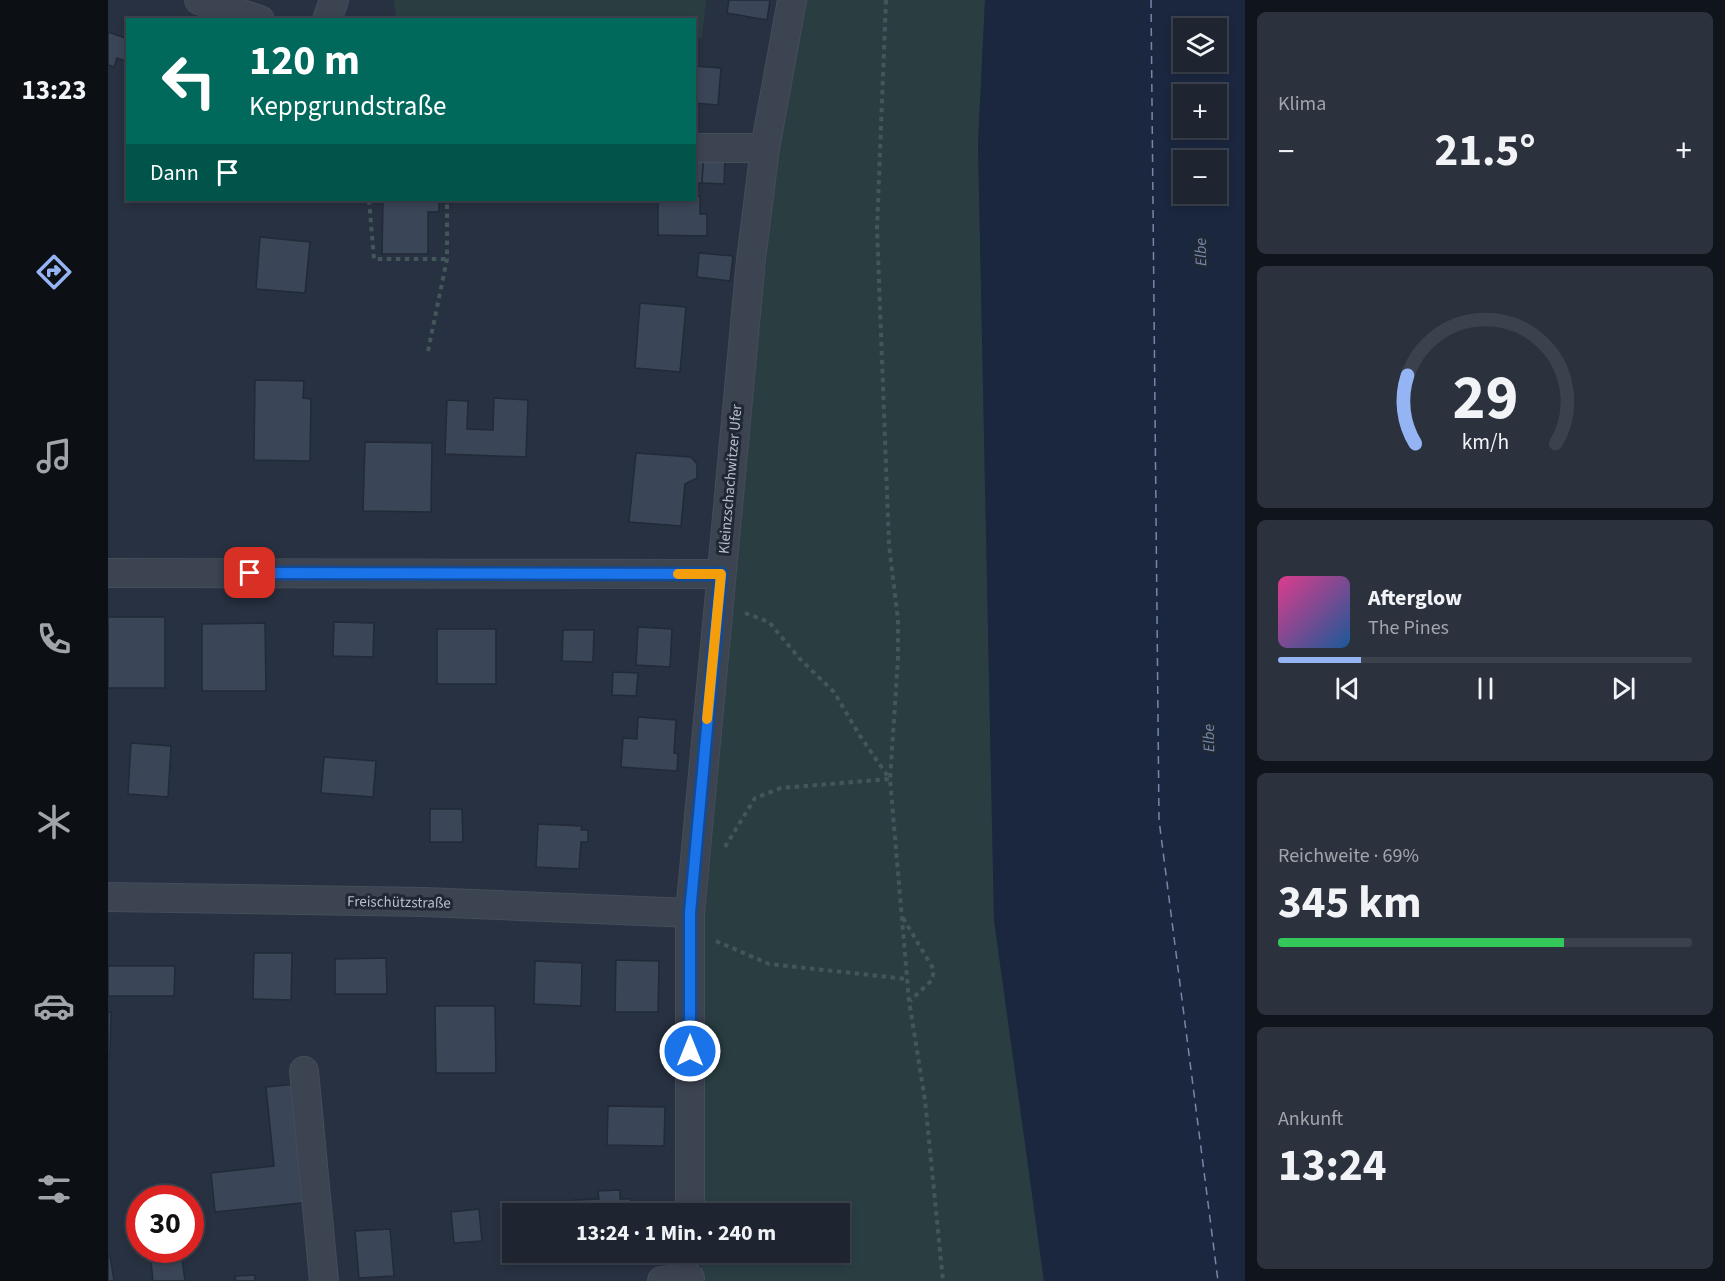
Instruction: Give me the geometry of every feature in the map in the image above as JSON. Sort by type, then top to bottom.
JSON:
[{"type":"street","points":[[199,0],[254,18]]},
{"type":"street","points":[[328,18],[334,0]]},
{"type":"street","name":"Kleinzschachwitzer Ufer","points":[[690,1203],[691,923],[751,260],[765,148],[792,0]]},
{"type":"street","points":[[696,148],[765,148]]},
{"type":"street","points":[[108,573],[721,574]]},
{"type":"street","name":"Freischützstraße","points":[[108,897],[424,902],[691,923]]},
{"type":"street","points":[[304,1071],[324,1281]]},
{"type":"street","points":[[662,1281],[690,1271]]},
{"type":"path","points":[[886,0],[877,228],[889,545],[898,620],[898,659],[890,779],[909,1001],[925,1100],[943,1281]]},
{"type":"path","points":[[369,201],[374,259],[447,259]]},
{"type":"path","points":[[428,351],[447,259],[447,201]]},
{"type":"path","points":[[719,602],[769,622],[800,659],[834,692],[890,779]]},
{"type":"path","points":[[755,798],[781,788],[890,779]]},
{"type":"path","points":[[902,916],[934,970],[932,980],[909,1001]]},
{"type":"path","points":[[691,923],[711,939],[769,964],[907,979]]},
{"type":"green space","points":[[394,0],[706,0],[702,38],[696,37],[696,18],[396,18]]},
{"type":"green space","points":[[805,0],[985,0],[978,144],[994,920],[1044,1281],[701,1281],[701,1263],[850,1263],[850,1203],[700,1203],[702,909],[777,152]]},
{"type":"water","name":"Elbe","points":[[985,0],[1245,0],[1245,1281],[1044,1281],[994,920],[978,144]]},
{"type":"building","points":[[729,0],[770,0],[767,20],[727,13]]},
{"type":"building","points":[[108,32],[126,38],[126,61],[117,58],[114,67],[108,65]]},
{"type":"building","points":[[696,66],[721,68],[718,105],[696,103]]},
{"type":"building","points":[[703,157],[725,158],[724,184],[702,183]]},
{"type":"building","points":[[696,162],[703,162],[702,183],[696,183]]},
{"type":"building","points":[[696,196],[700,196],[700,214],[707,214],[707,236],[658,235],[658,201],[696,201]]},
{"type":"building","points":[[383,201],[439,201],[439,212],[428,212],[428,254],[382,254]]},
{"type":"building","points":[[260,237],[310,242],[305,293],[256,289]]},
{"type":"building","points":[[699,253],[733,256],[730,281],[697,277]]},
{"type":"building","points":[[640,303],[686,307],[680,372],[635,368]]},
{"type":"building","points":[[255,380],[304,381],[303,398],[311,399],[310,461],[254,460]]},
{"type":"building","points":[[494,398],[528,400],[526,457],[445,454],[447,400],[468,401],[467,429],[493,430]]},
{"type":"building","points":[[365,442],[432,443],[431,512],[363,511]]},
{"type":"building","points":[[636,453],[691,457],[697,464],[697,478],[685,484],[681,526],[629,522]]},
{"type":"building","points":[[108,617],[165,617],[165,688],[108,688]]},
{"type":"building","points":[[334,622],[374,623],[373,657],[333,656]]},
{"type":"building","points":[[265,623],[266,691],[202,691],[202,624]]},
{"type":"building","points":[[638,627],[672,629],[670,667],[636,665]]},
{"type":"building","points":[[437,629],[496,629],[496,684],[437,684]]},
{"type":"building","points":[[563,630],[594,630],[593,662],[562,661]]},
{"type":"building","points":[[613,672],[638,673],[636,696],[612,695]]},
{"type":"building","points":[[638,717],[676,720],[674,753],[678,754],[677,771],[621,767],[623,738],[637,739]]},
{"type":"building","points":[[131,743],[171,746],[168,797],[128,794]]},
{"type":"building","points":[[324,757],[376,761],[373,797],[321,793]]},
{"type":"building","points":[[430,809],[462,809],[463,842],[430,842]]},
{"type":"building","points":[[538,824],[582,826],[581,830],[588,830],[588,842],[581,842],[579,869],[536,867]]},
{"type":"building","points":[[254,953],[292,953],[291,1000],[253,999]]},
{"type":"building","points":[[386,958],[387,994],[335,994],[335,959]]},
{"type":"building","points":[[616,960],[659,961],[658,1012],[615,1012]]},
{"type":"building","points":[[535,961],[582,963],[581,1006],[534,1004]]},
{"type":"building","points":[[108,966],[175,966],[174,996],[108,996]]},
{"type":"building","points":[[435,1006],[495,1006],[496,1073],[436,1073]]},
{"type":"building","points":[[108,1012],[111,1012],[110,1056],[108,1056]]},
{"type":"building","points":[[297,1084],[310,1202],[215,1212],[211,1173],[274,1166],[266,1087]]},
{"type":"building","points":[[608,1106],[665,1107],[664,1146],[607,1145]]},
{"type":"building","points":[[620,1190],[620,1199],[631,1199],[631,1203],[574,1203],[574,1200],[599,1199],[598,1191]]},
{"type":"building","points":[[479,1209],[482,1241],[454,1243],[451,1212]]},
{"type":"building","points":[[390,1229],[394,1276],[359,1278],[355,1231]]},
{"type":"building","points":[[108,1256],[110,1256],[114,1281],[108,1281]]},
{"type":"building","points":[[151,1263],[183,1263],[185,1281],[153,1281]]},
{"type":"building","points":[[255,1275],[255,1281],[236,1281],[235,1276]]},
{"type":"ferry route","points":[[1151,0],[1159,820],[1218,1281]]},
{"type":"slow traffic","points":[[678,574],[721,574],[707,719]]},
{"type":"route","points":[[250,573],[721,574],[690,913],[690,1051]]}]
